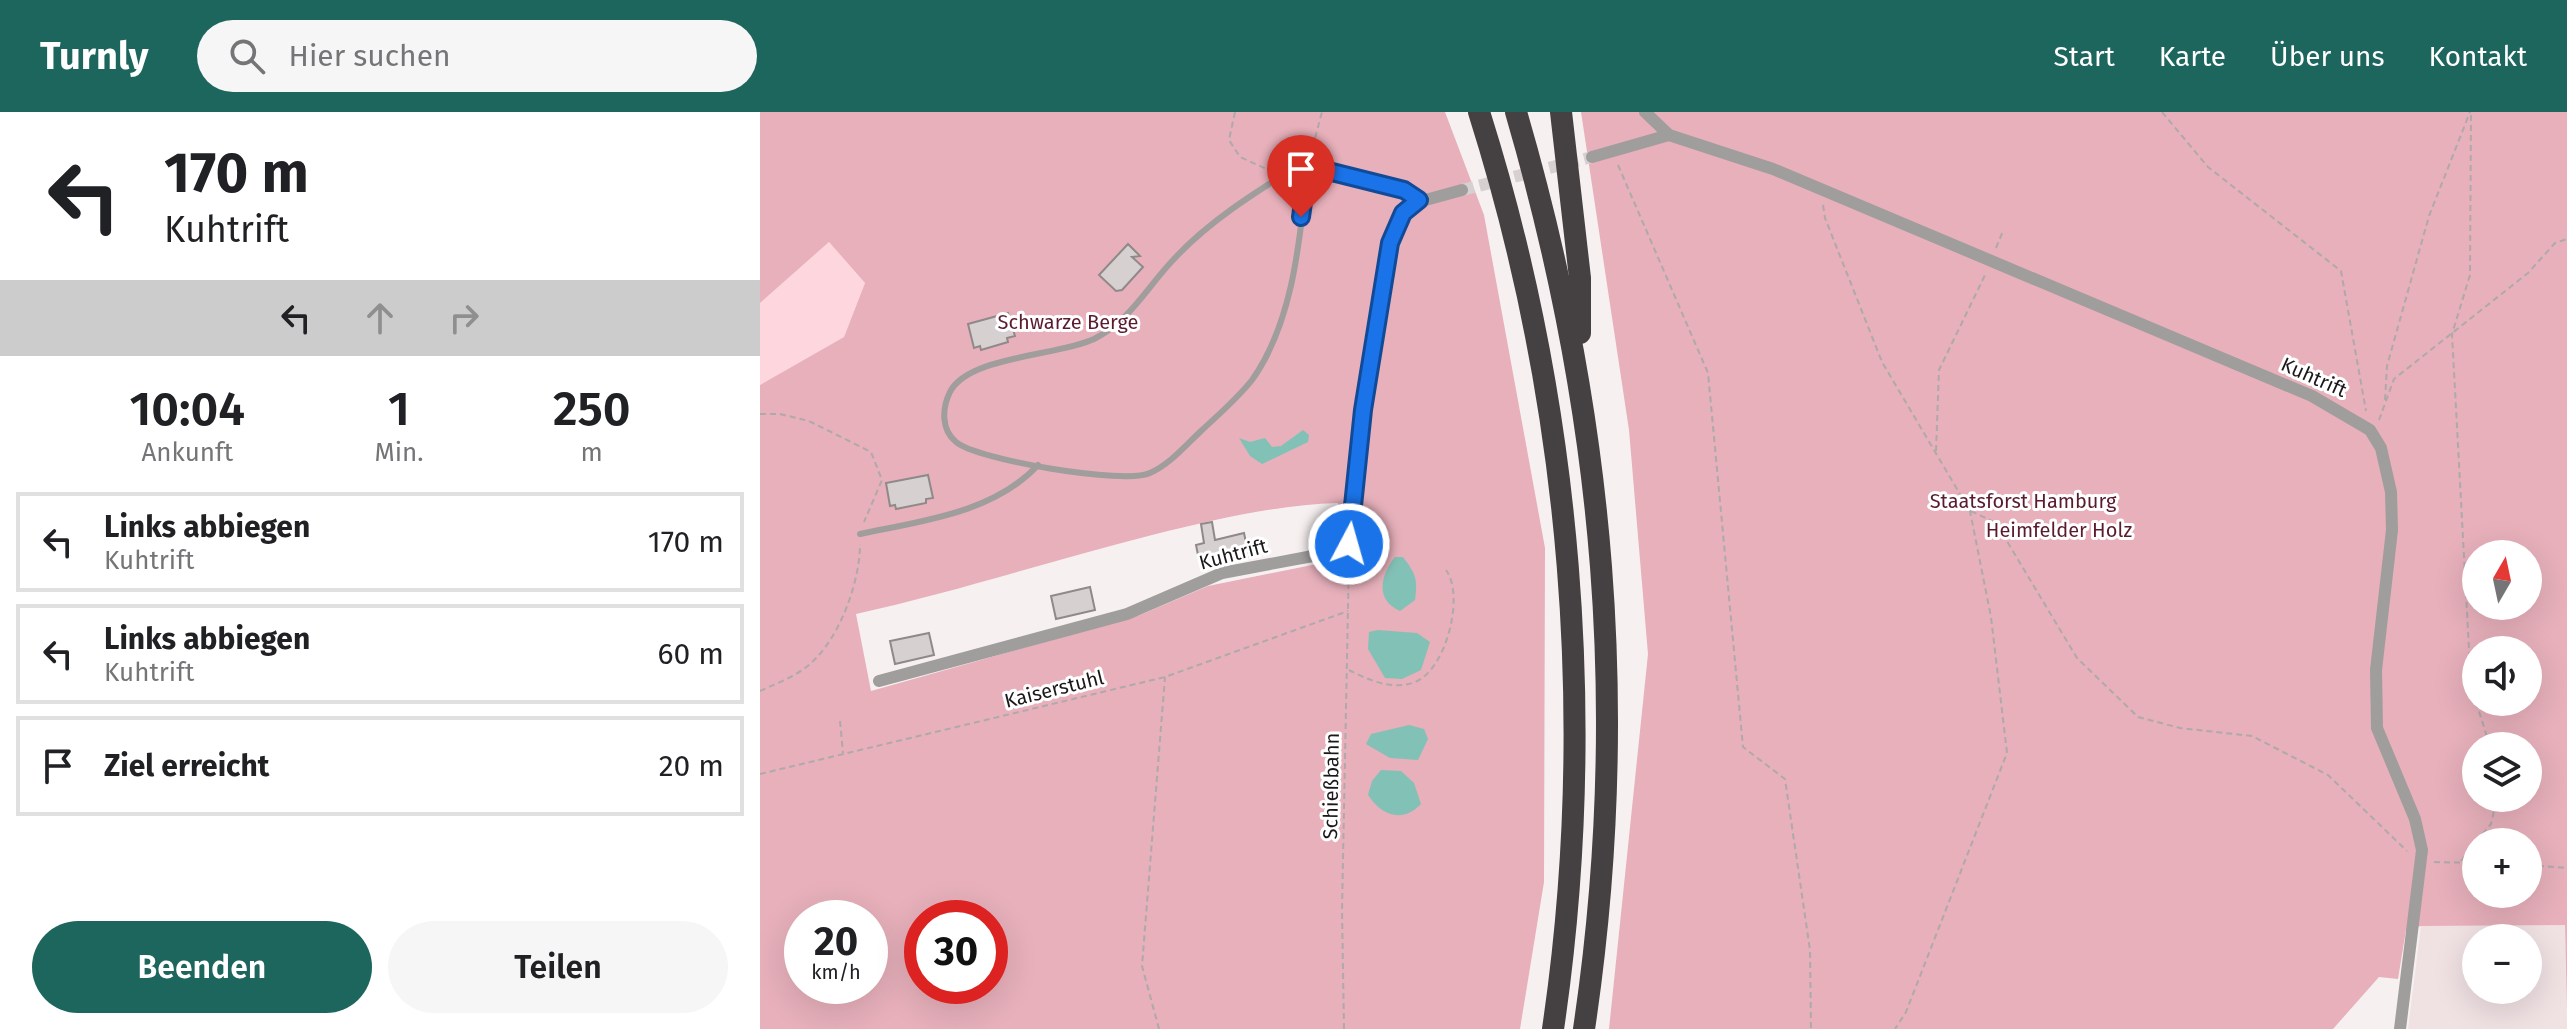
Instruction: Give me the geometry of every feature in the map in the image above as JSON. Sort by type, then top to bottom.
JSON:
[{"type":"highway","points":[[1479,112],[1507,200],[1547,383],[1564,532],[1573,662],[1574,781],[1569,890],[1553,1029]]},
{"type":"highway","points":[[1516,112],[1540,195],[1581,382],[1597,507],[1607,667],[1602,892],[1584,1029]]},
{"type":"highway","points":[[1561,112],[1580,278],[1581,382]]},
{"type":"street","name":"Kuhtrift","points":[[1645,112],[1669,135],[1760,164],[1992,261],[2312,396],[2370,430]]},
{"type":"street","points":[[1592,157],[1669,135]]},
{"type":"street","points":[[1349,544],[1363,410],[1390,243],[1403,213],[1419,200],[1462,190]]},
{"type":"street","points":[[2370,430],[2387,469],[2391,510],[2376,670],[2377,728],[2415,819],[2422,867],[2400,1029]]},
{"type":"street","name":"Kuhtrift","points":[[879,681],[1127,614],[1222,573],[1318,555],[1349,544]]},
{"type":"lane","points":[[1308,166],[1282,320],[1267,354],[1240,395],[1168,462],[1150,473],[1119,478],[987,456],[957,443],[948,434],[944,419],[950,390],[976,371],[1072,347],[1109,330],[1137,304],[1174,258],[1207,229],[1299,165],[1308,166],[1404,190],[1419,200]]},
{"type":"lane","points":[[860,534],[959,512],[989,499],[1038,465]]},
{"type":"path","points":[[1235,112],[1229,140],[1240,157],[1278,173],[1291,170]]},
{"type":"path","points":[[1308,166],[1322,112]]},
{"type":"path","points":[[2162,112],[2208,167],[2341,271],[2370,430]]},
{"type":"path","points":[[2370,430],[2380,419],[2393,342],[2429,216],[2470,113]]},
{"type":"path","points":[[2468,636],[2452,334],[2470,275],[2470,113]]},
{"type":"path","points":[[1612,152],[1708,373],[1743,747],[1785,779],[1810,950],[1811,1029]]},
{"type":"path","points":[[1827,192],[1825,218],[1882,362],[1970,511],[1991,617],[2007,753],[1906,1012],[1895,1029]]},
{"type":"path","points":[[1936,454],[1939,370],[1992,261],[2003,231]]},
{"type":"path","points":[[2385,400],[2394,379],[2528,273],[2555,243],[2567,239]]},
{"type":"path","points":[[760,414],[795,416],[871,452],[882,480],[860,534],[860,567],[848,608],[815,659],[804,670],[760,691]]},
{"type":"path","points":[[1970,511],[1996,523],[2077,658],[2138,717],[2180,728],[2252,736],[2328,775],[2422,867],[2436,861],[2462,860]]},
{"type":"path","name":"Schießbahn","points":[[1344,1029],[1342,910],[1349,544]]},
{"type":"path","points":[[1348,669],[1381,684],[1400,686],[1424,677],[1441,652],[1453,620],[1450,577],[1446,570]]},
{"type":"path","name":"Kaiserstuhl","points":[[760,774],[1165,677],[1348,611]]},
{"type":"path","points":[[1159,1029],[1142,966],[1165,677]]},
{"type":"path","points":[[840,721],[843,754]]},
{"type":"path","points":[[2542,866],[2567,868]]},
{"type":"shaded area","points":[[829,242],[865,283],[844,337],[760,385],[760,303]]},
{"type":"shaded area","points":[[1303,430],[1309,435],[1308,442],[1262,464],[1250,456],[1239,438],[1250,442],[1265,438],[1272,447],[1281,446]]},
{"type":"shaded area","points":[[1395,557],[1403,557],[1416,581],[1415,600],[1400,611],[1387,601],[1382,587]]},
{"type":"shaded area","points":[[1369,632],[1417,633],[1430,642],[1421,670],[1402,679],[1385,678],[1368,649]]},
{"type":"shaded area","points":[[1409,725],[1424,729],[1428,739],[1418,760],[1390,758],[1366,744],[1371,734]]},
{"type":"shaded area","points":[[1381,770],[1401,771],[1414,783],[1421,804],[1407,814],[1399,815],[1379,808],[1368,795],[1372,781]]},
{"type":"shaded area","points":[[2542,925],[2565,925],[2567,1029],[2408,1029],[2421,926],[2462,926],[2462,1004],[2542,1004]]},
{"type":"green space","name":"Schwarze Berge","points":[[760,112],[1445,112],[1484,215],[1545,548],[1544,882],[1520,1029],[760,1029],[760,385],[844,337],[865,283],[829,242],[760,303]],"holes":[[[1338,503],[1332,561],[1208,586],[1140,615],[871,691],[856,614],[1198,524],[1314,504]]]},
{"type":"green space","name":"Staatsforst Hamburg","points":[[1581,112],[2567,112],[2567,1012],[2565,925],[2462,924],[2406,930],[2398,979],[2379,977],[2333,1029],[1609,1029],[1648,654],[1629,430]]},
{"type":"building","points":[[1128,244],[1140,256],[1132,257],[1143,267],[1122,290],[1116,291],[1099,275]]},
{"type":"building","points":[[1008,313],[1015,336],[1007,338],[1008,342],[981,350],[980,346],[974,348],[968,324]]},
{"type":"building","points":[[928,475],[933,498],[926,499],[926,503],[896,509],[895,505],[890,506],[886,483]]},
{"type":"building","points":[[1212,522],[1215,540],[1244,533],[1249,557],[1209,565],[1208,558],[1199,560],[1196,545],[1204,543],[1201,524]]},
{"type":"building","points":[[1090,587],[1095,610],[1056,619],[1051,596]]},
{"type":"building","points":[[929,633],[934,655],[895,664],[890,641]]},
{"type":"tunnel","points":[[1462,190],[1592,157]]},
{"type":"route","points":[[1301,217],[1308,166],[1404,190],[1419,200],[1403,213],[1390,243],[1363,410],[1349,544]]},
{"type":"park label","name":"Heimfelder Holz","points":[[2059,530]]}]
